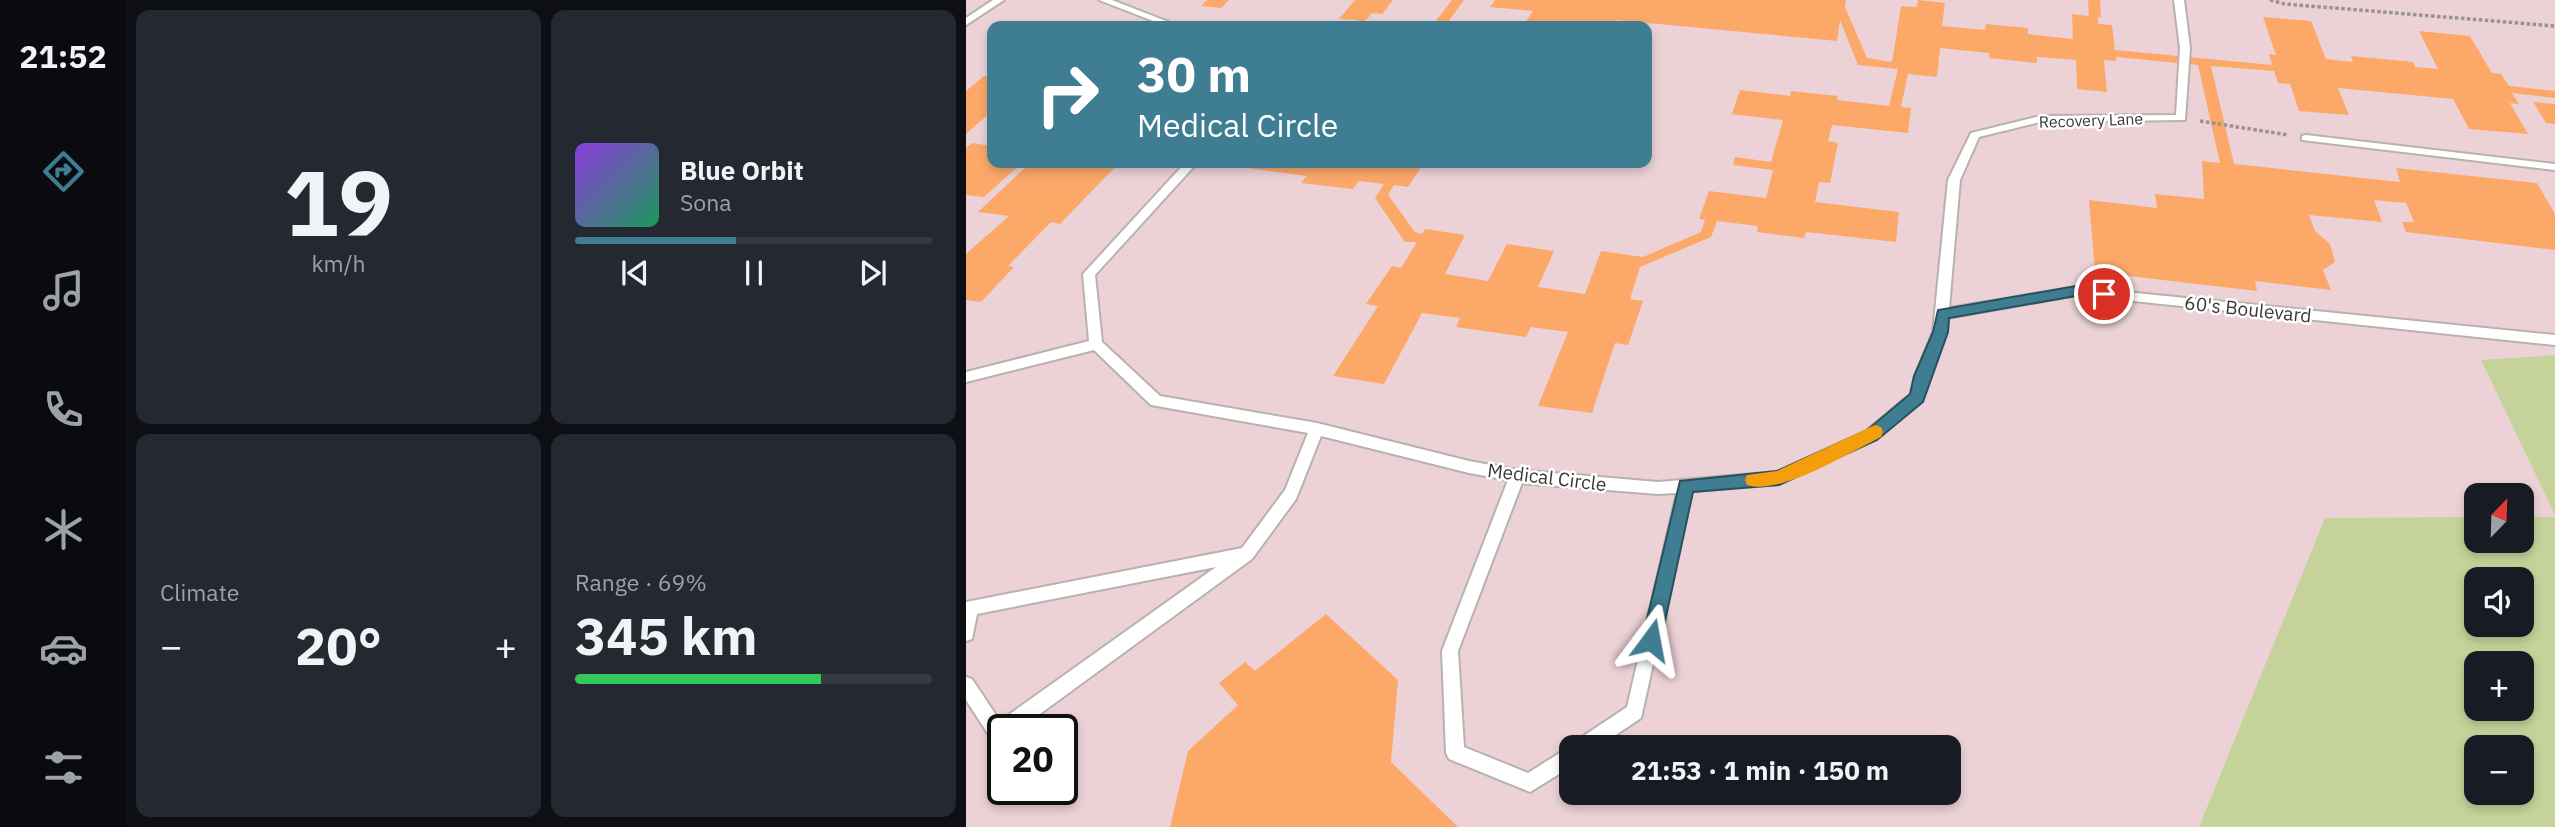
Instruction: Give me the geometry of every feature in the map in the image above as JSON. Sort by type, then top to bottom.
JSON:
[{"type":"lane","points":[[966,22],[999,0]]},
{"type":"lane","points":[[1104,0],[1161,21]]},
{"type":"lane","points":[[2179,0],[2185,48],[2181,118]]},
{"type":"lane","name":"Recovery Lane","points":[[1943,314],[1954,180],[1975,135],[2040,119],[2181,118]]},
{"type":"lane","points":[[2306,138],[2555,167]]},
{"type":"lane","points":[[966,377],[1096,344],[1089,274],[1186,168]]},
{"type":"lane","name":"60's Boulevard","points":[[1943,314],[2076,291],[2555,340]]},
{"type":"lane","name":"Medical Circle","points":[[1096,344],[1156,401],[1317,429],[1517,476],[1658,488],[1779,478],[1871,435],[1917,397],[1922,376],[1940,332],[1943,314]]},
{"type":"lane","points":[[1025,714],[1246,554],[1291,494],[1317,429]]},
{"type":"lane","points":[[1517,476],[1450,651],[1455,753],[1530,783],[1559,764]]},
{"type":"lane","points":[[1600,735],[1635,712],[1686,486]]},
{"type":"lane","points":[[966,633],[971,608],[1246,554]]},
{"type":"lane","points":[[966,685],[987,717]]},
{"type":"path","points":[[2270,0],[2285,4],[2555,26]]},
{"type":"path","points":[[2181,118],[2306,138]]},
{"type":"shaded area","points":[[966,0],[2555,0],[2555,827],[966,827]]},
{"type":"green space","points":[[2555,355],[2555,515],[2481,360]]},
{"type":"green space","points":[[2464,517],[2464,553],[2534,553],[2534,517],[2555,517],[2555,827],[2199,827],[2325,518]]},
{"type":"building","points":[[1207,0],[1229,0],[1221,8],[1201,6]]},
{"type":"building","points":[[1355,0],[1393,0],[1382,14],[1372,13],[1365,21],[1339,19]]},
{"type":"building","points":[[1452,0],[1464,0],[1449,21],[1436,21]]},
{"type":"building","points":[[1495,0],[1846,0],[1845,7],[1867,58],[1892,62],[1901,6],[1917,7],[1918,0],[1945,3],[1942,26],[1985,30],[1986,24],[2028,28],[2028,34],[2073,39],[2072,14],[2089,16],[2088,0],[2100,0],[2101,18],[2098,16],[2098,24],[2112,25],[2115,50],[2272,65],[2269,54],[2276,55],[2263,17],[2311,21],[2326,59],[2353,62],[2351,56],[2413,62],[2415,67],[2438,69],[2419,31],[2470,36],[2492,73],[2501,74],[2509,86],[2555,91],[2555,98],[2512,93],[2519,104],[2510,103],[2528,134],[2469,129],[2453,99],[2338,88],[2349,115],[2299,111],[2290,84],[2278,83],[2274,71],[2211,66],[2234,164],[2400,182],[2396,168],[2537,183],[2555,214],[2555,250],[2406,232],[2402,222],[2414,222],[2406,203],[2374,200],[2382,222],[2309,215],[2315,231],[2330,244],[2335,262],[2323,270],[2331,290],[2255,281],[2257,291],[2095,272],[2089,200],[2157,208],[2155,194],[2204,199],[2202,161],[2220,163],[2198,65],[2116,57],[2116,61],[2104,60],[2107,92],[2077,89],[2076,60],[2037,57],[2037,63],[1989,58],[1989,53],[1940,48],[1937,77],[1908,74],[1901,107],[1911,108],[1908,133],[1832,125],[1828,141],[1838,143],[1830,183],[1819,182],[1815,202],[1899,212],[1896,242],[1806,232],[1804,238],[1757,232],[1758,226],[1717,221],[1711,237],[1640,267],[1630,299],[1643,301],[1628,345],[1615,343],[1592,413],[1538,406],[1568,332],[1531,327],[1526,337],[1456,327],[1460,318],[1422,313],[1384,384],[1333,376],[1378,306],[1366,304],[1392,266],[1401,268],[1417,242],[1405,242],[1375,198],[1384,184],[1359,181],[1353,189],[1301,183],[1307,176],[1248,168],[1421,168],[1408,187],[1394,185],[1388,195],[1415,232],[1422,234],[1425,229],[1465,235],[1445,274],[1488,281],[1507,244],[1554,251],[1538,287],[1585,294],[1601,251],[1643,257],[1701,232],[1705,220],[1699,219],[1709,191],[1766,198],[1773,170],[1733,165],[1735,157],[1771,162],[1783,120],[1732,114],[1740,90],[1790,96],[1791,91],[1838,96],[1837,100],[1889,106],[1898,69],[1858,65],[1840,20],[1837,41],[1652,23],[1652,21],[1526,21],[1533,11],[1490,7]]},
{"type":"building","points":[[987,76],[987,115],[966,134],[966,91]]},
{"type":"building","points":[[2533,102],[2555,104],[2555,124],[2546,123]]},
{"type":"building","points":[[972,143],[987,145],[987,168],[1016,168],[984,197],[966,195],[966,148]]},
{"type":"building","points":[[1025,168],[1114,168],[1060,224],[1051,222],[1008,266],[1014,267],[981,302],[966,300],[966,254],[1009,216],[978,212]]},
{"type":"building","points":[[1326,614],[1398,680],[1391,762],[1458,827],[1170,827],[1188,751],[1238,705],[1219,683],[1245,662],[1255,671]]},
{"type":"slow traffic","points":[[1753,480],[1779,478],[1875,432]]},
{"type":"route","points":[[1651,640],[1686,486],[1779,478],[1871,435],[1917,397],[1922,376],[1940,332],[1943,314],[2076,291],[2104,294]]}]
